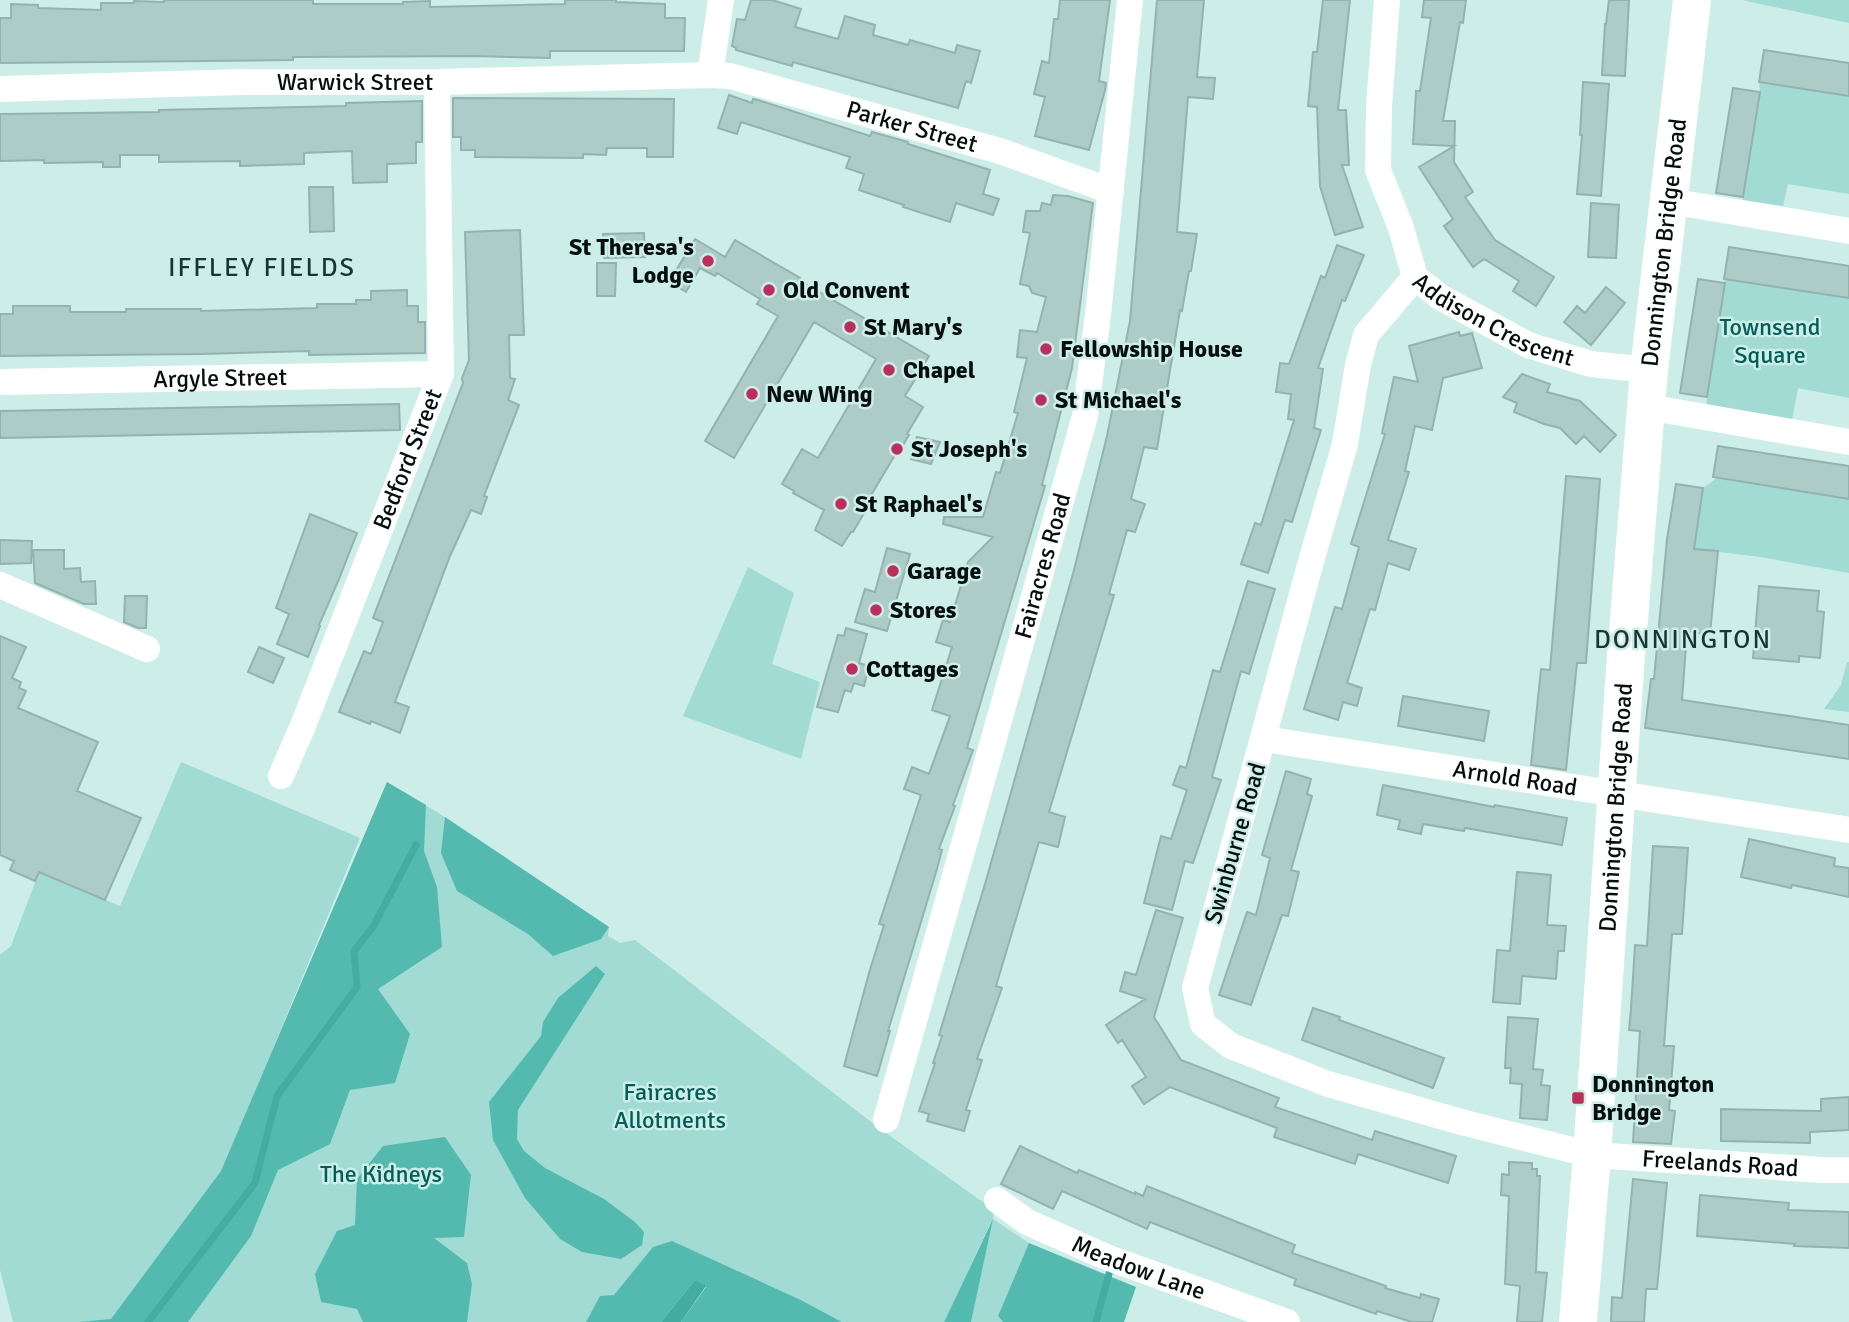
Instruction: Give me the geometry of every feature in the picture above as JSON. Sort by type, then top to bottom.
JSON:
[{"type":"main road","name":"Donnington Bridge Road","points":[[1578,1322],[1649,370],[1692,0]]},
{"type":"street","points":[[710,75],[721,0]]},
{"type":"street","name":"Fairacres Road","points":[[886,1120],[1084,416],[1098,315],[1130,0]]},
{"type":"street","name":"Addison Crescent","points":[[1387,0],[1379,106],[1378,170],[1401,228],[1415,277],[1440,297],[1528,345],[1591,364],[1649,370]]},
{"type":"street","name":"Warwick Street","points":[[0,89],[244,82],[437,82],[710,75]]},
{"type":"street","name":"Parker Street","points":[[710,75],[730,76],[1000,151],[1111,191]]},
{"type":"street","name":"Bedford Street","points":[[281,776],[441,374],[437,82]]},
{"type":"street","points":[[1669,201],[1849,232]]},
{"type":"street","name":"Swinburne Road","points":[[1415,277],[1366,335],[1358,365],[1345,444],[1195,988],[1203,1024],[1231,1046],[1328,1084],[1592,1155]]},
{"type":"street","name":"Argyle Street","points":[[0,382],[441,374]]},
{"type":"street","points":[[1647,407],[1849,442]]},
{"type":"street","points":[[0,585],[147,649]]},
{"type":"street","name":"Arnold Road","points":[[1264,739],[1849,830]]},
{"type":"street","name":"Freelands Road","points":[[1592,1155],[1849,1170]]},
{"type":"street","name":"Meadow Lane","points":[[997,1200],[1027,1222],[1106,1257],[1287,1322]]},
{"type":"green space","points":[[1742,0],[1849,0],[1849,23]]},
{"type":"green space","points":[[1759,82],[1849,96],[1849,194],[1788,184],[1783,206],[1743,200],[1760,92]]},
{"type":"green space","name":"Townsend Square","points":[[1724,279],[1849,298],[1849,398],[1798,388],[1791,426],[1706,407]]},
{"type":"green space","points":[[1717,478],[1849,499],[1849,573],[1760,557],[1694,549],[1703,488]]},
{"type":"green space","points":[[748,567],[794,593],[772,664],[820,682],[801,759],[683,716]]},
{"type":"green space","points":[[1847,662],[1849,712],[1824,709],[1841,685]]},
{"type":"green space","points":[[181,762],[360,838],[267,1063],[387,782],[437,812],[609,927],[608,936],[620,943],[635,940],[879,1128],[994,1210],[993,1219],[1029,1243],[998,1316],[1003,1322],[971,1322],[991,1222],[944,1322],[842,1322],[801,1300],[695,1252],[661,1322],[13,1322],[0,1270],[0,955],[11,946],[39,872],[120,906]]},
{"type":"green space","points":[[387,782],[426,805],[424,851],[437,887],[442,947],[378,989],[410,1034],[395,1083],[350,1090],[330,1144],[278,1170],[251,1236],[188,1322],[79,1322],[111,1319],[221,1171]]},
{"type":"green space","points":[[445,817],[609,927],[601,939],[553,956],[528,934],[457,891],[441,853]]},
{"type":"green space","points":[[596,966],[605,974],[518,1110],[517,1139],[524,1151],[545,1168],[604,1199],[644,1232],[642,1245],[621,1259],[582,1252],[560,1239],[525,1198],[493,1140],[489,1102],[541,1036],[543,1022],[558,998]]},
{"type":"green space","name":"The Kidneys","points":[[445,1137],[471,1175],[464,1237],[434,1238],[467,1263],[472,1284],[467,1322],[363,1322],[357,1309],[321,1302],[315,1274],[337,1231],[355,1225],[357,1179],[383,1146]]},
{"type":"green space","points":[[993,1219],[971,1322],[944,1322]]},
{"type":"green space","points":[[672,1241],[801,1300],[842,1322],[681,1322],[706,1287],[695,1280],[661,1322],[586,1322],[600,1296],[614,1295],[653,1247]]},
{"type":"green space","points":[[1029,1243],[1136,1287],[1124,1322],[1003,1322],[998,1316]]},
{"type":"shaded area","points":[[695,1280],[706,1286],[681,1322],[661,1322]]},
{"type":"building","points":[[164,0],[313,0],[313,4],[403,4],[430,1],[430,7],[565,4],[565,0],[665,4],[665,18],[685,18],[684,51],[550,51],[550,58],[293,57],[293,60],[0,63],[0,18],[11,18],[11,4],[38,5],[38,8],[101,10],[101,3]]},
{"type":"building","points":[[751,0],[772,0],[801,9],[795,27],[838,39],[845,16],[875,25],[873,35],[908,45],[910,40],[955,53],[957,45],[980,51],[971,83],[966,81],[958,108],[793,62],[792,66],[736,50],[732,46],[737,19],[745,20]]},
{"type":"building","points":[[1060,0],[1110,0],[1099,81],[1106,83],[1089,150],[1035,136],[1045,97],[1034,94],[1042,61],[1049,63],[1054,19],[1058,19]]},
{"type":"building","points":[[1157,0],[1204,0],[1197,77],[1215,78],[1213,99],[1188,97],[1177,232],[1197,234],[1191,271],[1182,311],[1180,310],[1157,449],[1144,447],[1131,499],[1145,504],[1135,532],[1127,530],[1109,594],[1114,595],[1049,812],[1065,817],[1058,847],[1039,842],[996,986],[1002,988],[977,1059],[982,1060],[966,1110],[970,1111],[964,1131],[927,1121],[929,1114],[919,1111],[935,1063],[942,1036],[939,1035],[1074,570],[1107,436],[1130,321]]},
{"type":"building","points":[[1323,0],[1350,0],[1338,110],[1346,110],[1349,165],[1342,165],[1363,227],[1335,235],[1320,186],[1317,107],[1308,106],[1313,52],[1317,52]]},
{"type":"building","points":[[1424,0],[1466,0],[1443,121],[1455,121],[1454,162],[1473,192],[1465,197],[1495,240],[1554,277],[1536,306],[1513,291],[1519,281],[1484,259],[1473,267],[1444,226],[1453,219],[1419,167],[1454,146],[1413,144],[1416,91],[1420,91],[1431,18],[1422,17]]},
{"type":"building","points":[[1609,0],[1629,0],[1625,76],[1602,75]]},
{"type":"building","points":[[1764,50],[1849,63],[1849,96],[1759,82]]},
{"type":"building","points":[[1583,82],[1609,84],[1601,196],[1577,194]]},
{"type":"building","points":[[1733,88],[1760,92],[1743,197],[1716,193]]},
{"type":"building","points":[[729,95],[752,103],[753,99],[758,100],[870,136],[872,132],[908,142],[990,170],[983,194],[999,199],[993,215],[956,203],[950,222],[859,190],[864,174],[846,168],[850,157],[741,122],[737,134],[718,128]]},
{"type":"building","points":[[453,98],[674,99],[673,157],[647,157],[647,148],[607,148],[606,155],[583,154],[583,158],[475,157],[475,150],[461,150],[461,137],[453,137]]},
{"type":"building","points":[[422,101],[422,142],[416,142],[416,163],[387,164],[387,182],[353,183],[352,151],[304,153],[304,164],[240,166],[240,161],[159,162],[159,155],[120,155],[120,167],[103,167],[103,162],[0,161],[0,114],[159,112]]},
{"type":"building","points":[[309,187],[333,187],[334,231],[310,232]]},
{"type":"building","points":[[1053,195],[1093,203],[1072,368],[1042,485],[1045,486],[967,748],[973,750],[939,849],[942,850],[937,869],[877,1076],[844,1066],[884,925],[879,924],[921,795],[904,789],[912,767],[929,774],[950,716],[932,710],[952,647],[936,642],[943,620],[950,622],[968,562],[993,537],[943,524],[944,517],[983,517],[996,472],[1000,473],[1018,413],[1014,412],[1027,358],[1017,357],[1020,330],[1037,332],[1046,297],[1032,293],[1029,286],[1020,284],[1030,233],[1023,232],[1026,211],[1040,211],[1042,203],[1051,205]]},
{"type":"building","points":[[1591,203],[1619,205],[1616,258],[1588,257]]},
{"type":"building","points":[[520,230],[524,335],[509,335],[510,378],[515,379],[508,400],[519,405],[484,496],[487,497],[481,514],[471,510],[450,556],[395,702],[409,707],[400,733],[339,712],[364,651],[371,654],[383,622],[373,618],[463,383],[462,378],[469,360],[465,232]]},
{"type":"building","points":[[644,233],[645,257],[604,258],[603,234]]},
{"type":"building","points":[[695,239],[725,257],[735,240],[929,356],[905,396],[923,407],[897,456],[895,455],[870,497],[873,498],[842,546],[815,530],[824,510],[782,484],[802,449],[818,458],[876,359],[814,322],[734,458],[705,441],[778,316],[757,304],[760,299],[717,273],[715,276],[700,268],[686,292],[669,282]]},
{"type":"building","points":[[1337,245],[1364,255],[1345,301],[1342,300],[1318,368],[1323,369],[1314,428],[1321,430],[1292,522],[1285,520],[1268,573],[1241,564],[1255,523],[1261,525],[1294,420],[1288,419],[1291,394],[1276,392],[1280,363],[1289,364],[1321,276],[1325,278]]},
{"type":"building","points":[[1729,247],[1849,266],[1849,298],[1724,279]]},
{"type":"building","points":[[597,263],[616,263],[615,296],[597,296]]},
{"type":"building","points":[[1698,279],[1725,283],[1707,397],[1680,393]]},
{"type":"building","points":[[1606,287],[1625,303],[1591,345],[1564,322],[1577,306],[1585,313]]},
{"type":"building","points":[[407,290],[407,306],[418,306],[418,322],[425,322],[425,353],[309,355],[309,351],[0,356],[0,314],[13,314],[13,306],[70,306],[70,312],[317,308],[317,304],[356,304],[356,300],[371,300],[371,291]]},
{"type":"building","points":[[1459,332],[1460,336],[1472,333],[1482,368],[1443,378],[1432,430],[1415,426],[1405,471],[1409,472],[1388,540],[1416,549],[1409,570],[1388,563],[1375,610],[1370,609],[1347,683],[1362,688],[1357,706],[1343,702],[1338,720],[1304,709],[1335,607],[1342,609],[1359,547],[1351,544],[1385,434],[1382,433],[1394,377],[1418,382],[1409,346]]},
{"type":"building","points":[[1522,374],[1550,384],[1547,392],[1580,401],[1616,435],[1600,452],[1584,436],[1576,444],[1560,428],[1514,412],[1517,403],[1503,397]]},
{"type":"building","points":[[399,404],[400,430],[0,438],[0,411]]},
{"type":"building","points":[[917,437],[940,442],[931,464],[911,459]]},
{"type":"building","points":[[1718,446],[1849,466],[1849,499],[1713,477]]},
{"type":"building","points":[[1566,476],[1600,479],[1586,663],[1577,663],[1566,770],[1531,765],[1541,669],[1550,670]]},
{"type":"building","points":[[1676,484],[1703,488],[1694,549],[1718,551],[1710,634],[1687,632],[1682,700],[1849,725],[1849,759],[1645,728],[1651,679],[1654,679],[1667,539]]},
{"type":"building","points":[[310,514],[357,533],[308,657],[277,644],[289,614],[276,608]]},
{"type":"building","points":[[0,540],[32,541],[31,563],[0,564]]},
{"type":"building","points":[[887,548],[910,554],[887,631],[855,622],[865,589],[875,592]]},
{"type":"building","points":[[33,550],[64,550],[64,569],[80,568],[81,582],[95,581],[96,604],[84,604],[35,583]]},
{"type":"building","points":[[1248,581],[1275,589],[1249,674],[1241,671],[1212,777],[1221,780],[1193,863],[1185,861],[1172,910],[1144,903],[1161,836],[1171,839],[1187,790],[1173,785],[1180,766],[1186,768],[1213,670],[1220,672]]},
{"type":"building","points":[[1759,586],[1819,591],[1817,611],[1824,612],[1820,658],[1799,656],[1799,662],[1753,658]]},
{"type":"building","points":[[125,596],[147,596],[146,628],[138,628],[124,622]]},
{"type":"building","name":"Cottages","points":[[846,628],[867,634],[859,663],[869,666],[864,686],[854,683],[851,692],[845,690],[838,712],[817,707],[838,635],[844,636]]},
{"type":"building","points":[[0,636],[26,647],[12,678],[21,682],[19,688],[26,691],[18,708],[98,742],[77,791],[141,818],[105,900],[39,872],[35,881],[10,870],[14,861],[0,855]]},
{"type":"building","points":[[259,647],[284,658],[273,683],[248,672]]},
{"type":"building","points":[[1403,696],[1489,711],[1484,741],[1398,726]]},
{"type":"building","points":[[1286,771],[1311,779],[1307,794],[1312,796],[1291,870],[1299,872],[1288,916],[1282,915],[1251,1005],[1219,995],[1247,912],[1256,915],[1270,858],[1262,855]]},
{"type":"building","points":[[1383,785],[1567,818],[1562,845],[1465,828],[1464,831],[1423,824],[1421,834],[1398,829],[1400,820],[1377,815]]},
{"type":"building","points":[[1749,839],[1835,858],[1834,866],[1849,868],[1849,897],[1741,877]]},
{"type":"building","points":[[1653,846],[1688,848],[1682,934],[1672,934],[1664,1046],[1674,1046],[1669,1110],[1675,1111],[1671,1144],[1633,1142],[1640,1031],[1629,1030],[1635,945],[1647,946]]},
{"type":"building","points":[[1517,872],[1551,875],[1547,925],[1566,926],[1564,951],[1558,951],[1556,979],[1522,976],[1520,1004],[1493,1002],[1497,950],[1510,951]]},
{"type":"building","points":[[1156,910],[1183,918],[1154,1017],[1181,1060],[1279,1098],[1275,1107],[1372,1140],[1375,1131],[1456,1156],[1448,1183],[1358,1154],[1355,1164],[1274,1137],[1277,1128],[1170,1087],[1144,1104],[1132,1086],[1146,1077],[1122,1040],[1118,1043],[1106,1025],[1145,999],[1120,991],[1125,972],[1136,975]]},
{"type":"building","points":[[1313,1008],[1444,1058],[1433,1088],[1302,1040]]},
{"type":"building","points":[[1508,1017],[1538,1019],[1533,1069],[1543,1070],[1541,1085],[1550,1086],[1547,1120],[1520,1118],[1522,1084],[1510,1083],[1511,1068],[1505,1068]]},
{"type":"building","points":[[1849,1097],[1849,1130],[1810,1132],[1810,1143],[1721,1141],[1721,1109],[1821,1111],[1821,1099]]},
{"type":"building","points":[[1020,1146],[1077,1173],[1079,1170],[1135,1194],[1143,1196],[1147,1186],[1295,1245],[1292,1253],[1386,1286],[1385,1288],[1420,1298],[1421,1294],[1439,1299],[1432,1322],[1412,1322],[1377,1311],[1376,1314],[1294,1285],[1296,1279],[1150,1222],[1147,1229],[1062,1191],[1053,1209],[1001,1184]]},
{"type":"building","points":[[1509,1162],[1532,1163],[1532,1169],[1537,1169],[1537,1176],[1540,1176],[1536,1272],[1547,1273],[1542,1322],[1517,1322],[1520,1286],[1505,1284],[1509,1196],[1501,1195],[1502,1174],[1509,1175]]},
{"type":"building","points":[[1633,1179],[1667,1183],[1657,1289],[1646,1289],[1644,1322],[1611,1322],[1612,1297],[1622,1298]]},
{"type":"building","points":[[1700,1195],[1789,1203],[1788,1210],[1849,1212],[1849,1248],[1794,1246],[1795,1244],[1697,1236]]},
{"type":"waterway","points":[[148,1322],[255,1183],[277,1096],[357,987],[354,951],[373,927],[416,845]]},
{"type":"waterway","points":[[1096,1322],[1110,1270]]},
{"type":"place","name":"St Theresa's Lodge","points":[[708,261]]},
{"type":"place","name":"Old Convent","points":[[769,290]]},
{"type":"place","name":"St Mary's","points":[[850,327]]},
{"type":"place","name":"Fellowship House","points":[[1046,349]]},
{"type":"place","name":"Chapel","points":[[889,370]]},
{"type":"place","name":"New Wing","points":[[752,394]]},
{"type":"place","name":"St Michael's","points":[[1041,400]]},
{"type":"place","name":"St Joseph's","points":[[897,449]]},
{"type":"place","name":"St Raphael's","points":[[841,504]]},
{"type":"place","name":"Garage","points":[[893,571]]},
{"type":"place","name":"Stores","points":[[876,610]]},
{"type":"place","name":"Cottages","points":[[852,669]]},
{"type":"place","name":"Donnington Bridge","points":[[1578,1098]]},
{"type":"district","name":"IFFLEY FIELDS","points":[[262,267]]},
{"type":"district","name":"DONNINGTON","points":[[1683,639]]},
{"type":"park label","name":"Fairacres Allotments","points":[[670,1106]]}]
